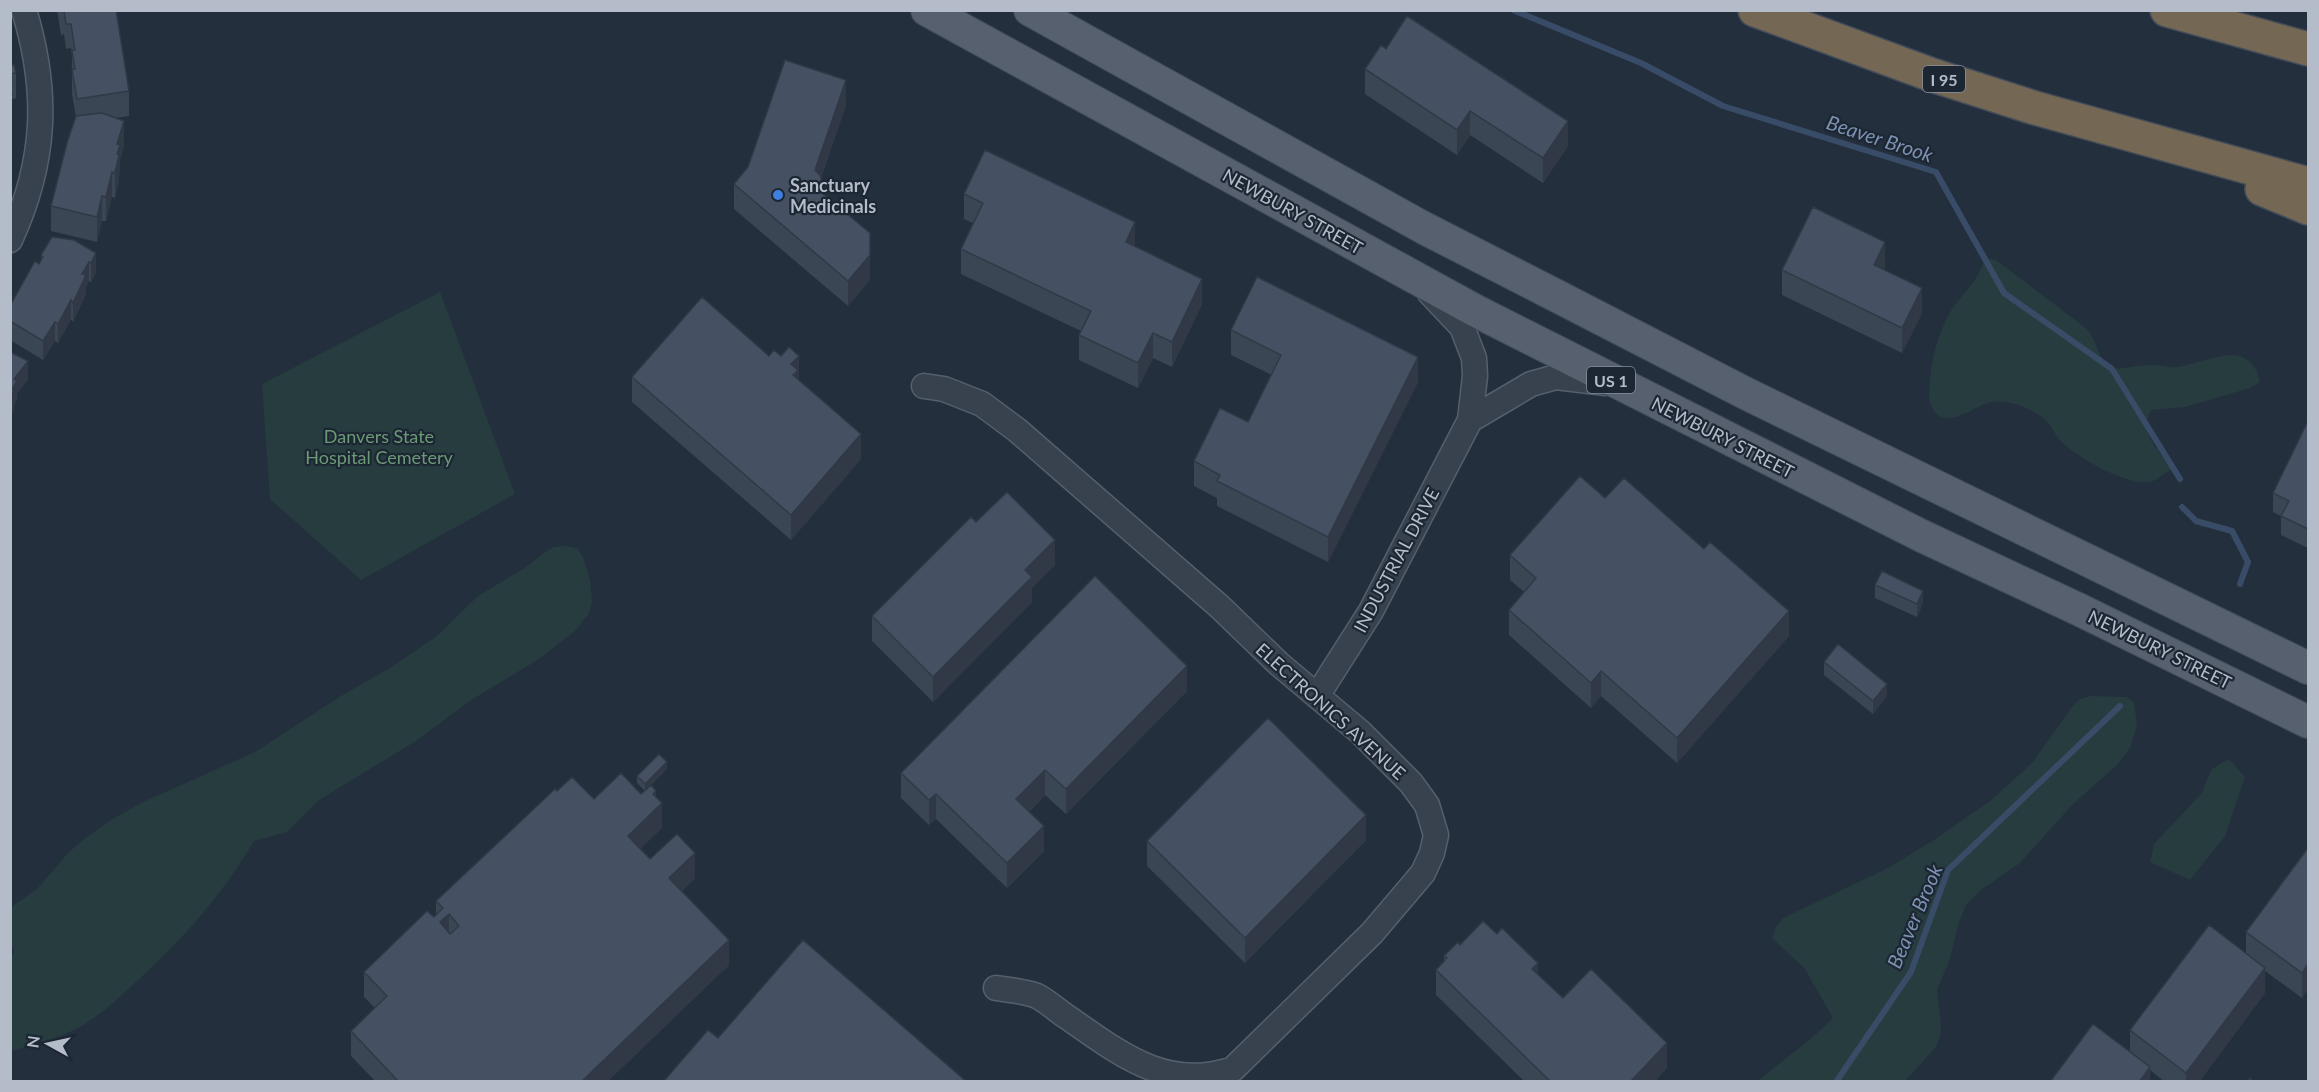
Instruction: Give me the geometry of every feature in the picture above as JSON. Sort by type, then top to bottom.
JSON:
[{"type":"highway","name":"I 95","points":[[1755,10],[1932,75],[2035,108],[2308,184]]},
{"type":"highway","points":[[2167,10],[2308,49]]},
{"type":"highway","points":[[2136,136],[2308,208]]},
{"type":"main road","name":"NEWBURY STREET","points":[[927,10],[1416,278],[1622,385],[1902,526],[2308,722]]},
{"type":"main road","points":[[1030,10],[1424,228],[1523,279],[1745,393],[2308,668]]},
{"type":"street","points":[[10,240],[23,213],[34,177],[41,121],[40,76],[24,10]]},
{"type":"street","name":"INDUSTRIAL DRIVE","points":[[1317,696],[1371,611],[1470,420],[1475,376],[1474,358],[1462,327],[1416,278]]},
{"type":"street","points":[[1470,420],[1531,384],[1556,377],[1622,385]]},
{"type":"street","name":"ELECTRONICS AVENUE","points":[[924,386],[944,389],[982,404],[1017,430],[1360,732],[1411,783],[1427,806],[1436,834],[1432,853],[1423,873],[1372,933],[1233,1069],[1216,1076],[1179,1078],[1155,1073],[1136,1065],[1037,996],[996,988]]},
{"type":"green space","points":[[1986,258],[1996,260],[2087,329],[2107,368],[2147,365],[2177,367],[2235,355],[2252,364],[2260,382],[2250,388],[2185,407],[2151,410],[2147,427],[2148,434],[2172,469],[2153,481],[2144,482],[2132,481],[2106,471],[2080,456],[2057,437],[2043,417],[2019,405],[1993,402],[1956,417],[1941,417],[1935,412],[1929,397],[1936,346],[1949,314],[1976,278]]},
{"type":"green space","name":"Danvers State Hospital Cemetery","points":[[440,292],[515,494],[361,580],[270,499],[262,384]]},
{"type":"green space","points":[[554,547],[577,548],[583,557],[590,580],[592,602],[589,613],[575,631],[539,659],[471,700],[416,741],[319,800],[287,832],[254,841],[242,861],[201,915],[154,965],[93,1019],[52,1039],[11,1051],[10,956],[14,953],[11,940],[11,907],[37,889],[67,854],[111,820],[141,803],[255,752],[437,636],[478,596]]},
{"type":"green space","points":[[2090,696],[2127,697],[2134,702],[2137,725],[2130,748],[2117,765],[2073,804],[2020,863],[1982,889],[1966,905],[1958,925],[1950,959],[1937,990],[1941,1026],[1936,1047],[1905,1081],[1758,1081],[1833,1018],[1805,969],[1772,938],[1783,918],[1886,869],[1934,840],[1990,801],[2032,763],[2072,707],[2080,699]]},
{"type":"green space","points":[[2229,759],[2245,777],[2225,836],[2190,880],[2150,862],[2154,844],[2201,794],[2212,769]]},
{"type":"building","points":[[64,10],[116,10],[129,91],[77,99],[72,69],[75,69],[72,50],[75,50],[71,24],[66,24]]},
{"type":"building","points":[[1407,16],[1568,121],[1543,158],[1470,111],[1457,130],[1365,69],[1381,45],[1386,49]]},
{"type":"building","points":[[785,60],[846,80],[815,170],[820,175],[823,186],[821,192],[870,233],[870,255],[848,281],[734,184],[748,167]]},
{"type":"building","points":[[10,65],[14,65],[16,73],[10,74]]},
{"type":"building","points":[[102,113],[124,121],[117,144],[120,145],[115,173],[112,172],[106,197],[102,196],[97,217],[51,206],[76,116]]},
{"type":"building","points":[[985,150],[1135,222],[1126,242],[1202,279],[1172,342],[1153,333],[1138,363],[1079,335],[1091,311],[961,249],[983,203],[964,194]]},
{"type":"building","points":[[1813,207],[1885,242],[1874,265],[1922,288],[1902,328],[1782,270]]},
{"type":"building","points":[[52,237],[74,240],[96,253],[82,274],[86,275],[73,303],[71,300],[58,324],[55,322],[43,341],[10,321],[10,306],[35,261],[39,264],[43,257],[41,255]]},
{"type":"building","points":[[1257,277],[1418,357],[1328,537],[1217,481],[1220,475],[1194,461],[1220,408],[1248,422],[1281,355],[1231,330]]},
{"type":"building","points":[[702,297],[769,356],[774,350],[781,356],[789,347],[799,356],[791,364],[798,370],[793,375],[861,434],[791,515],[632,377]]},
{"type":"building","points":[[10,352],[28,361],[14,379],[17,381],[10,395]]},
{"type":"building","points":[[2308,421],[2308,529],[2281,516],[2289,501],[2273,493]]},
{"type":"building","points":[[1580,476],[1605,498],[1624,478],[1704,549],[1710,542],[1789,611],[1677,738],[1601,671],[1591,683],[1509,610],[1536,578],[1510,555]]},
{"type":"building","points":[[1007,492],[1055,540],[1025,570],[1032,577],[933,677],[872,616],[971,517],[976,522]]},
{"type":"building","points":[[1882,571],[1923,591],[1917,604],[1875,585]]},
{"type":"building","points":[[1095,576],[1187,666],[1066,789],[1045,770],[1016,799],[1044,826],[1007,863],[936,794],[929,800],[901,773]]},
{"type":"building","points":[[1838,644],[1887,684],[1873,701],[1824,662]]},
{"type":"building","points":[[1268,718],[1366,815],[1245,938],[1147,841]]},
{"type":"building","points":[[659,754],[667,762],[645,784],[637,776]]},
{"type":"building","points":[[621,773],[641,794],[651,785],[656,791],[653,794],[662,803],[628,836],[650,859],[677,834],[695,853],[669,878],[729,940],[581,1082],[399,1082],[351,1031],[387,996],[364,972],[427,911],[434,917],[443,908],[436,901],[555,789],[557,791],[572,777],[594,799]],"holes":[[[449,914],[459,926],[450,934],[440,922]]]},
{"type":"building","points":[[2308,848],[2308,964],[2302,973],[2246,932]]},
{"type":"building","points":[[1483,921],[1497,934],[1502,928],[1538,963],[1532,969],[1563,998],[1591,969],[1667,1043],[1630,1082],[1551,1082],[1436,970],[1447,958],[1444,956],[1458,942],[1460,945]]},
{"type":"building","points":[[2209,925],[2265,968],[2186,1073],[2130,1030]]},
{"type":"building","points":[[803,940],[967,1082],[663,1082],[708,1030],[718,1038]]},
{"type":"building","points":[[2093,1024],[2150,1067],[2139,1082],[2050,1082]]},
{"type":"waterway","name":"Beaver Brook","points":[[1513,10],[1641,63],[1723,106],[1936,172],[2004,293],[2112,369],[2180,479]]},
{"type":"waterway","name":"Beaver Brook","points":[[2182,507],[2196,521],[2232,531],[2248,562],[2240,584]]},
{"type":"waterway","name":"Beaver Brook","points":[[1836,1082],[1911,972],[1948,870],[2120,706]]},
{"type":"place","name":"Sanctuary Medicinals","points":[[778,195]]}]
